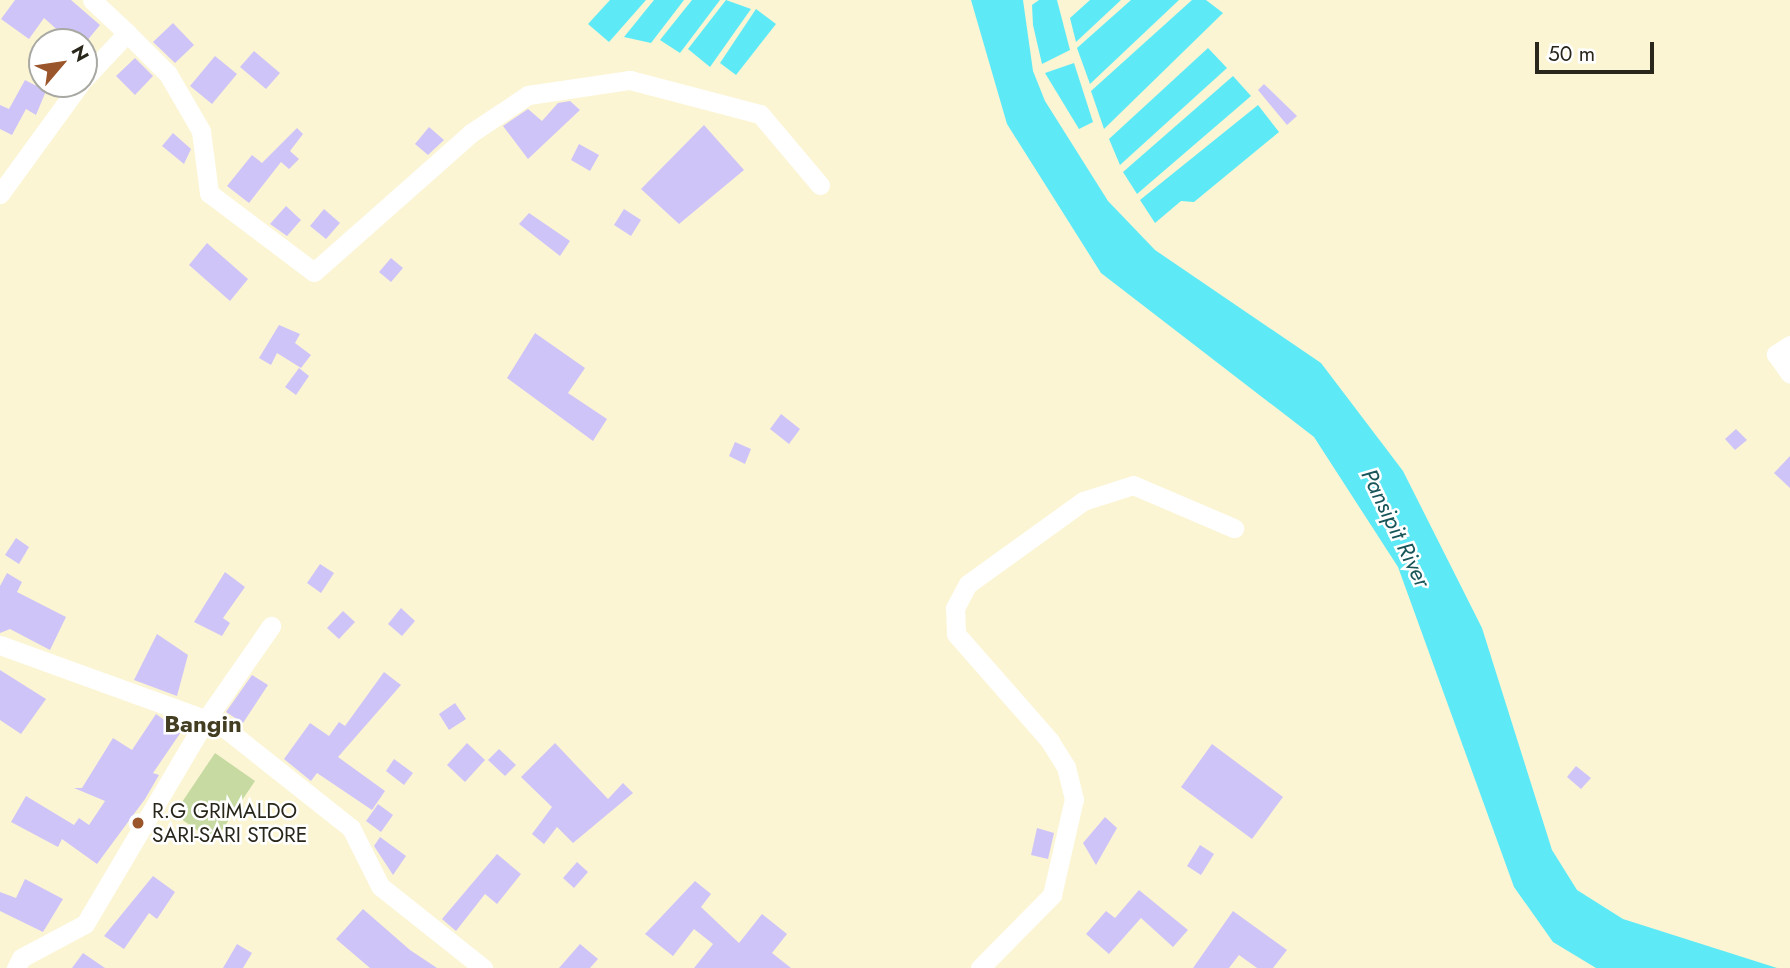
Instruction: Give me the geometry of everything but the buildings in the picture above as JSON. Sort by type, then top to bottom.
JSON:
[{"type":"street","points":[[92,0],[168,74],[201,131],[209,193],[314,272],[471,134],[528,95],[630,80],[760,114],[820,185]]},
{"type":"street","points":[[98,64],[127,33]]},
{"type":"street","points":[[0,194],[70,98]]},
{"type":"street","points":[[1790,345],[1776,354],[1790,374]]},
{"type":"street","points":[[980,968],[1052,895],[1074,799],[1066,767],[1050,741],[956,634],[955,608],[968,584],[1083,501],[1133,485],[1234,528]]},
{"type":"street","points":[[16,968],[21,958],[85,924],[205,721],[271,626]]},
{"type":"street","points":[[0,645],[205,721],[255,748],[351,828],[380,886],[483,968]]},
{"type":"green space","points":[[215,753],[255,781],[214,842],[174,814]]},
{"type":"water","points":[[610,0],[646,0],[609,42],[588,24]]},
{"type":"water","points":[[654,0],[684,0],[651,43],[624,37]]},
{"type":"water","points":[[692,0],[720,0],[680,53],[660,40]]},
{"type":"water","points":[[726,0],[751,9],[710,67],[688,49]]},
{"type":"water","name":"Pansipit River","points":[[971,0],[1023,0],[1033,71],[1045,101],[1108,201],[1155,250],[1321,363],[1403,471],[1482,628],[1552,850],[1577,890],[1623,919],[1777,968],[1596,968],[1553,942],[1514,887],[1398,567],[1314,437],[1101,273],[1007,124]]},
{"type":"water","points":[[1039,0],[1057,0],[1070,50],[1042,64],[1033,25],[1032,5]]},
{"type":"water","points":[[1090,0],[1121,0],[1076,42],[1070,18]]},
{"type":"water","points":[[1131,0],[1179,0],[1090,84],[1077,48]]},
{"type":"water","points":[[1192,0],[1206,0],[1223,13],[1104,129],[1091,91]]},
{"type":"water","points":[[756,9],[776,24],[736,75],[720,63]]},
{"type":"water","points":[[1208,48],[1227,68],[1120,165],[1109,139]]},
{"type":"water","points":[[1074,63],[1093,122],[1079,129],[1045,73]]},
{"type":"water","points":[[1233,76],[1251,96],[1137,194],[1123,172]]},
{"type":"water","points":[[1258,105],[1279,132],[1194,202],[1181,201],[1155,223],[1140,200]]},
{"type":"place","name":"R.G GRIMALDO SARI-SARI STORE","points":[[138,823]]},
{"type":"district","name":"Bangin","points":[[203,724]]}]
